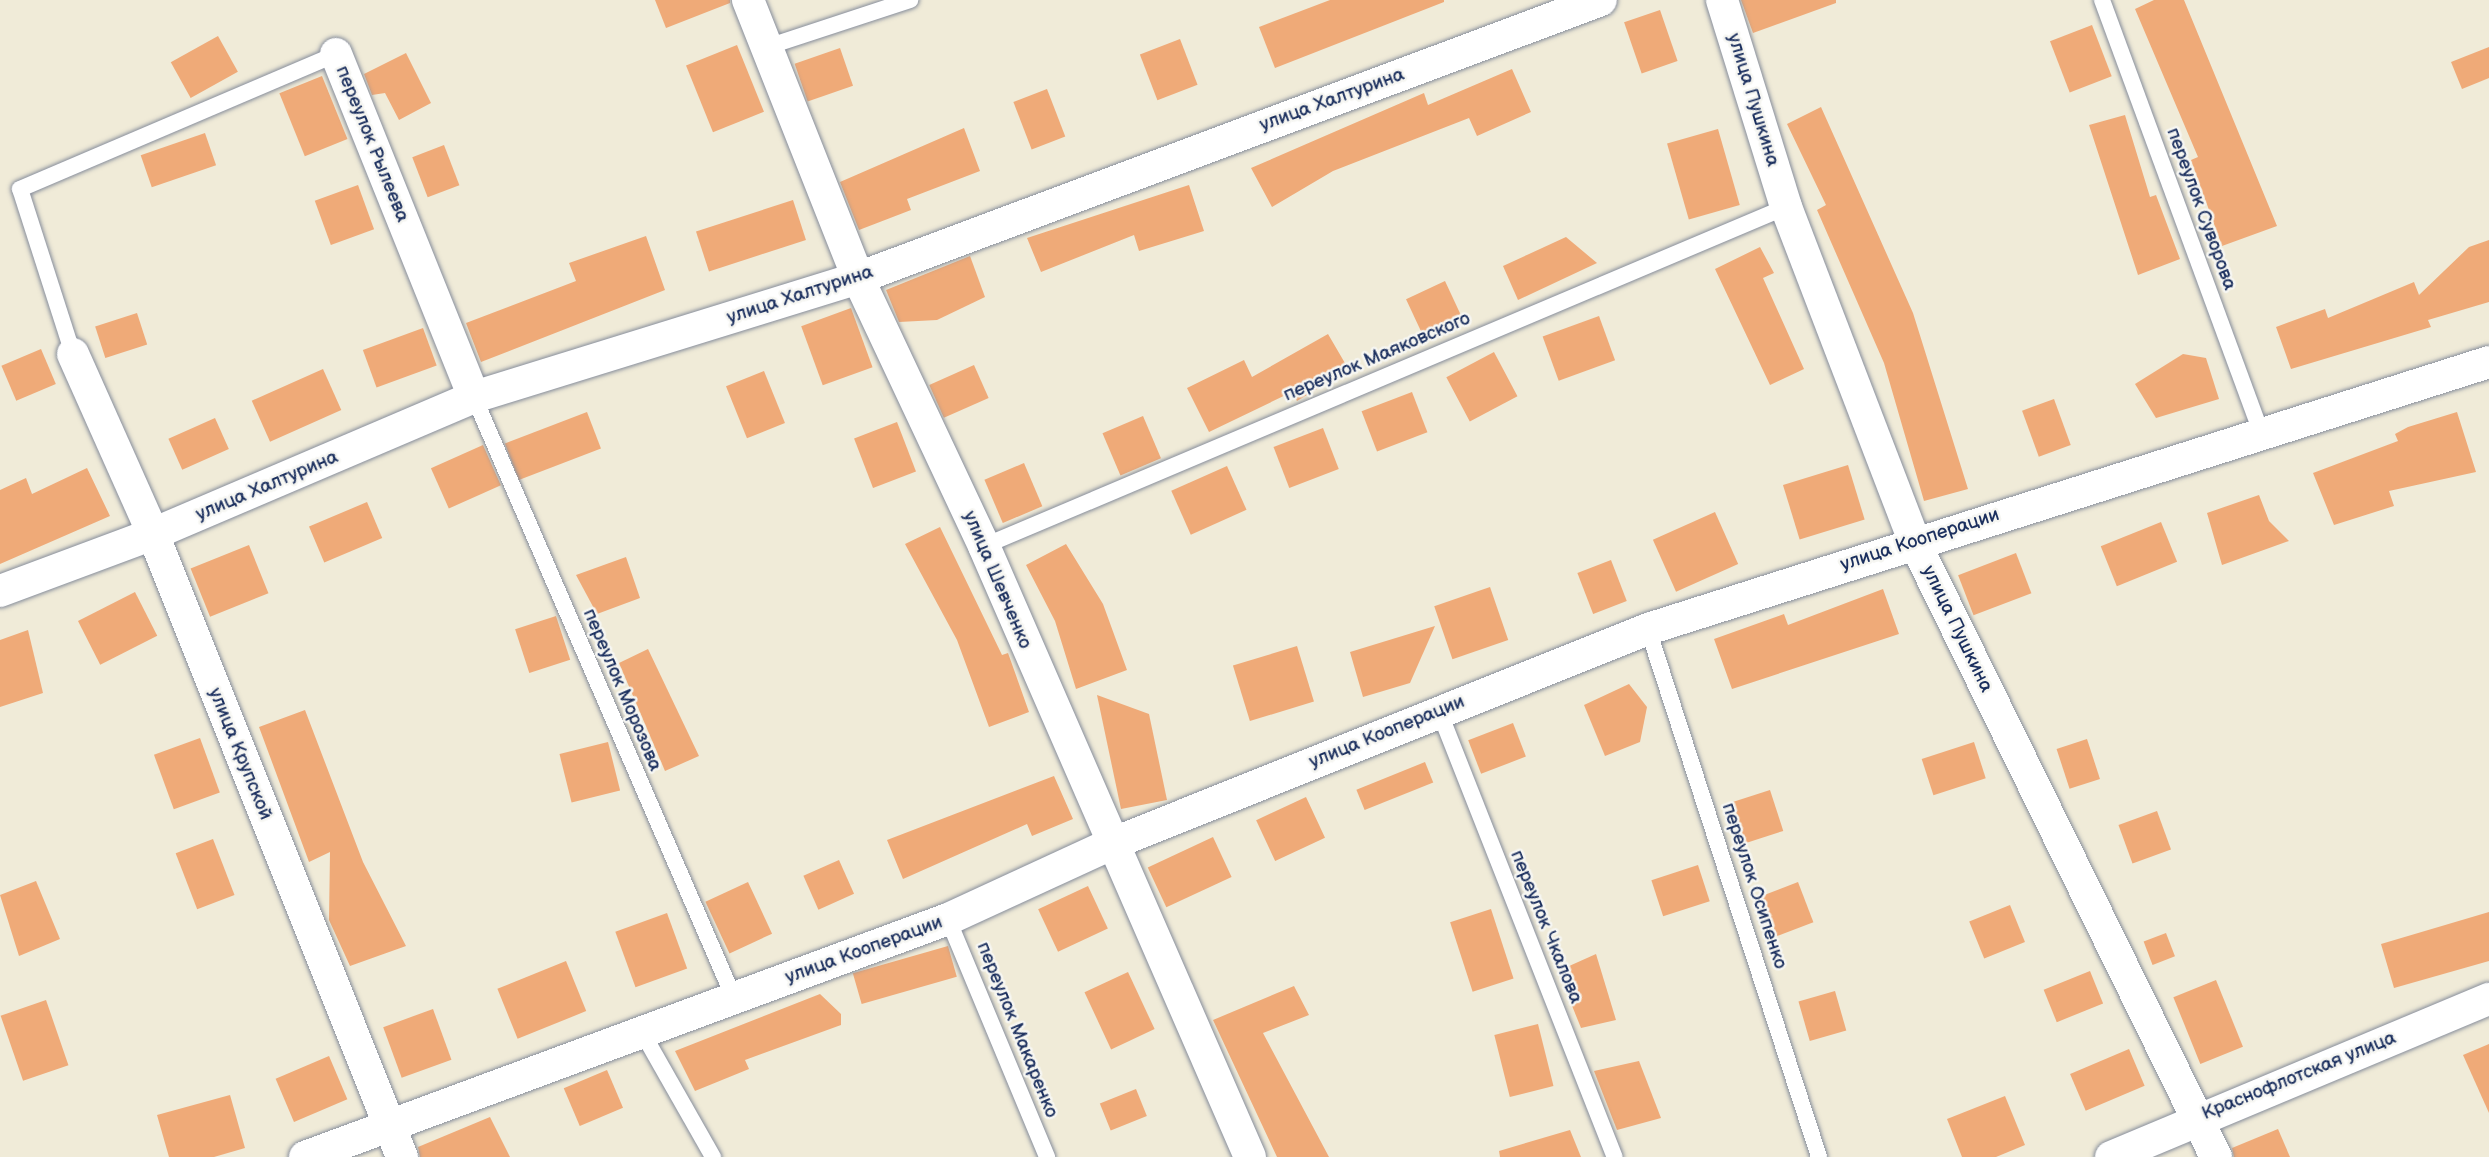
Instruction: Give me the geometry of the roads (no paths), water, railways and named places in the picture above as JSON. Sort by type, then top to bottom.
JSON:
[{"type":"street","name":"улица Шевченко","points":[[748,0],[858,278],[984,546],[1109,845],[1250,1157]]},
{"type":"street","name":"улица Халтурина","points":[[0,591],[153,534],[474,397],[858,278],[1601,0]]},
{"type":"street","name":"улица Пушкина","points":[[1722,0],[1786,207],[1914,541],[2199,1117],[2216,1157]]},
{"type":"street","name":"переулок Рылеева","points":[[337,54],[474,397]]},
{"type":"street","name":"улица Крупской","points":[[73,354],[153,534],[387,1126],[402,1157]]},
{"type":"street","name":"улица Кооперации","points":[[305,1157],[948,919],[1109,845],[1648,629],[1914,541],[2489,362]]},
{"type":"street","name":"Краснофлотская улица","points":[[2111,1157],[2199,1117],[2489,999]]},
{"type":"lane","points":[[767,47],[910,0]]},
{"type":"lane","name":"переулок Суворова","points":[[2102,0],[2261,432]]},
{"type":"lane","name":"переулок Рылеева","points":[[73,354],[20,189],[337,54]]},
{"type":"lane","name":"переулок Маяковского","points":[[984,546],[1786,207]]},
{"type":"lane","name":"переулок Морозова","points":[[474,397],[734,998]]},
{"type":"lane","name":"переулок Осипенко","points":[[1648,629],[1819,1157]]},
{"type":"lane","name":"переулок Чкалова","points":[[1439,712],[1615,1157]]},
{"type":"lane","name":"переулок Макаренко","points":[[948,919],[1047,1157]]},
{"type":"lane","points":[[642,1032],[713,1157]]}]
